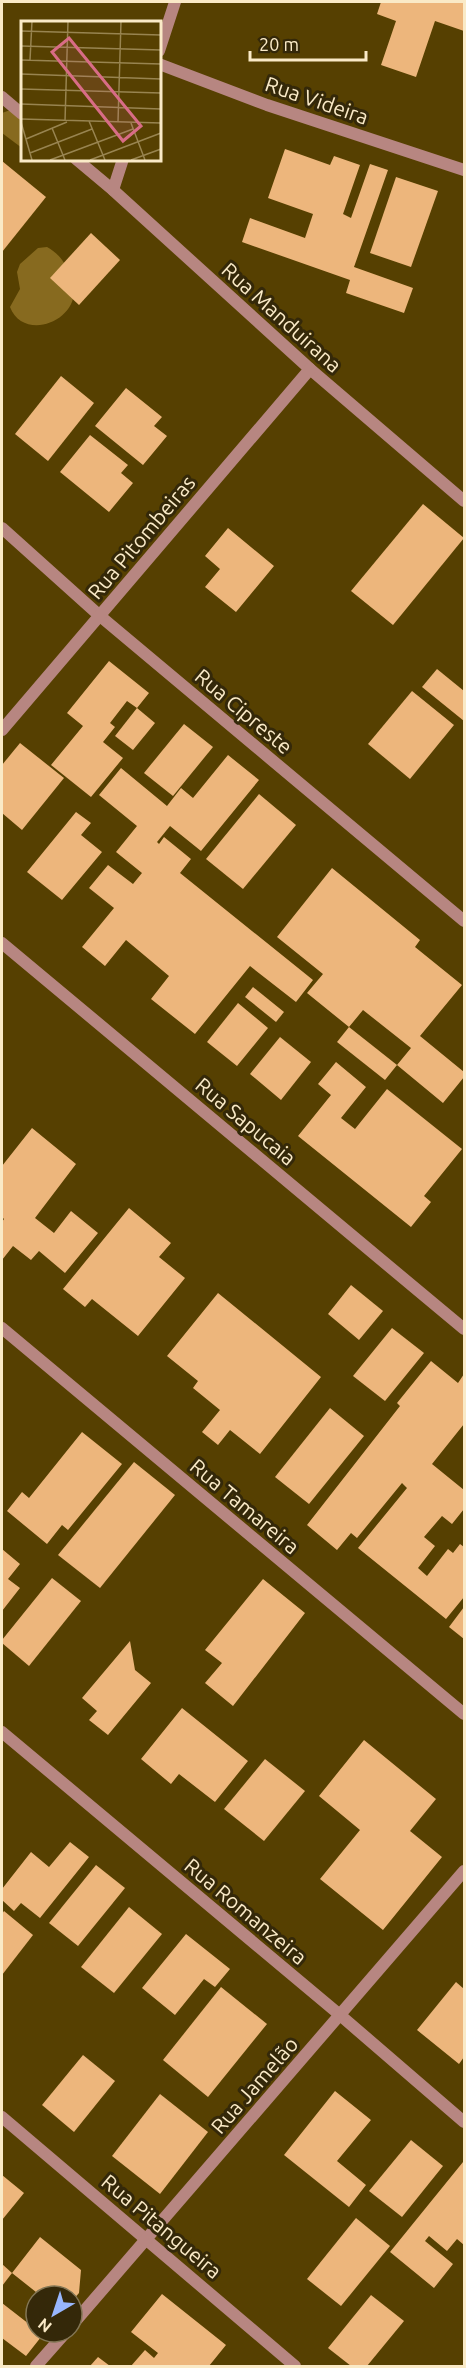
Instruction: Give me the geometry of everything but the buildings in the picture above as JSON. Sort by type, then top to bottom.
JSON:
[{"type":"street","points":[[160,48],[175,2]]},
{"type":"street","name":"Rua Videira","points":[[160,64],[267,105],[465,170]]},
{"type":"street","points":[[2,97],[21,113]]},
{"type":"street","name":"Rua Manduirana","points":[[77,160],[113,189],[310,369],[465,501]]},
{"type":"street","points":[[113,189],[123,160]]},
{"type":"street","name":"Rua Pitombeiras","points":[[2,730],[310,369]]},
{"type":"street","name":"Rua Cipreste","points":[[2,528],[100,616],[465,921]]},
{"type":"street","name":"Rua Sapucaia","points":[[2,943],[465,1329]]},
{"type":"street","name":"Rua Tamareira","points":[[2,1328],[465,1714]]},
{"type":"street","name":"Rua Romanzeira","points":[[2,1732],[465,2122]]},
{"type":"street","name":"Rua Jamelão","points":[[84,2311],[465,1871]]},
{"type":"street","name":"Rua Pitangueira","points":[[2,2117],[147,2238],[295,2367]]},
{"type":"street","points":[[36,2367],[56,2344]]},
{"type":"shaded area","points":[[16,108],[21,110],[21,147],[2,133],[2,113]]},
{"type":"shaded area","points":[[47,247],[64,262],[68,270],[74,289],[72,301],[67,311],[48,324],[26,323],[17,317],[10,307],[20,289],[17,272],[20,264],[38,248]]}]
